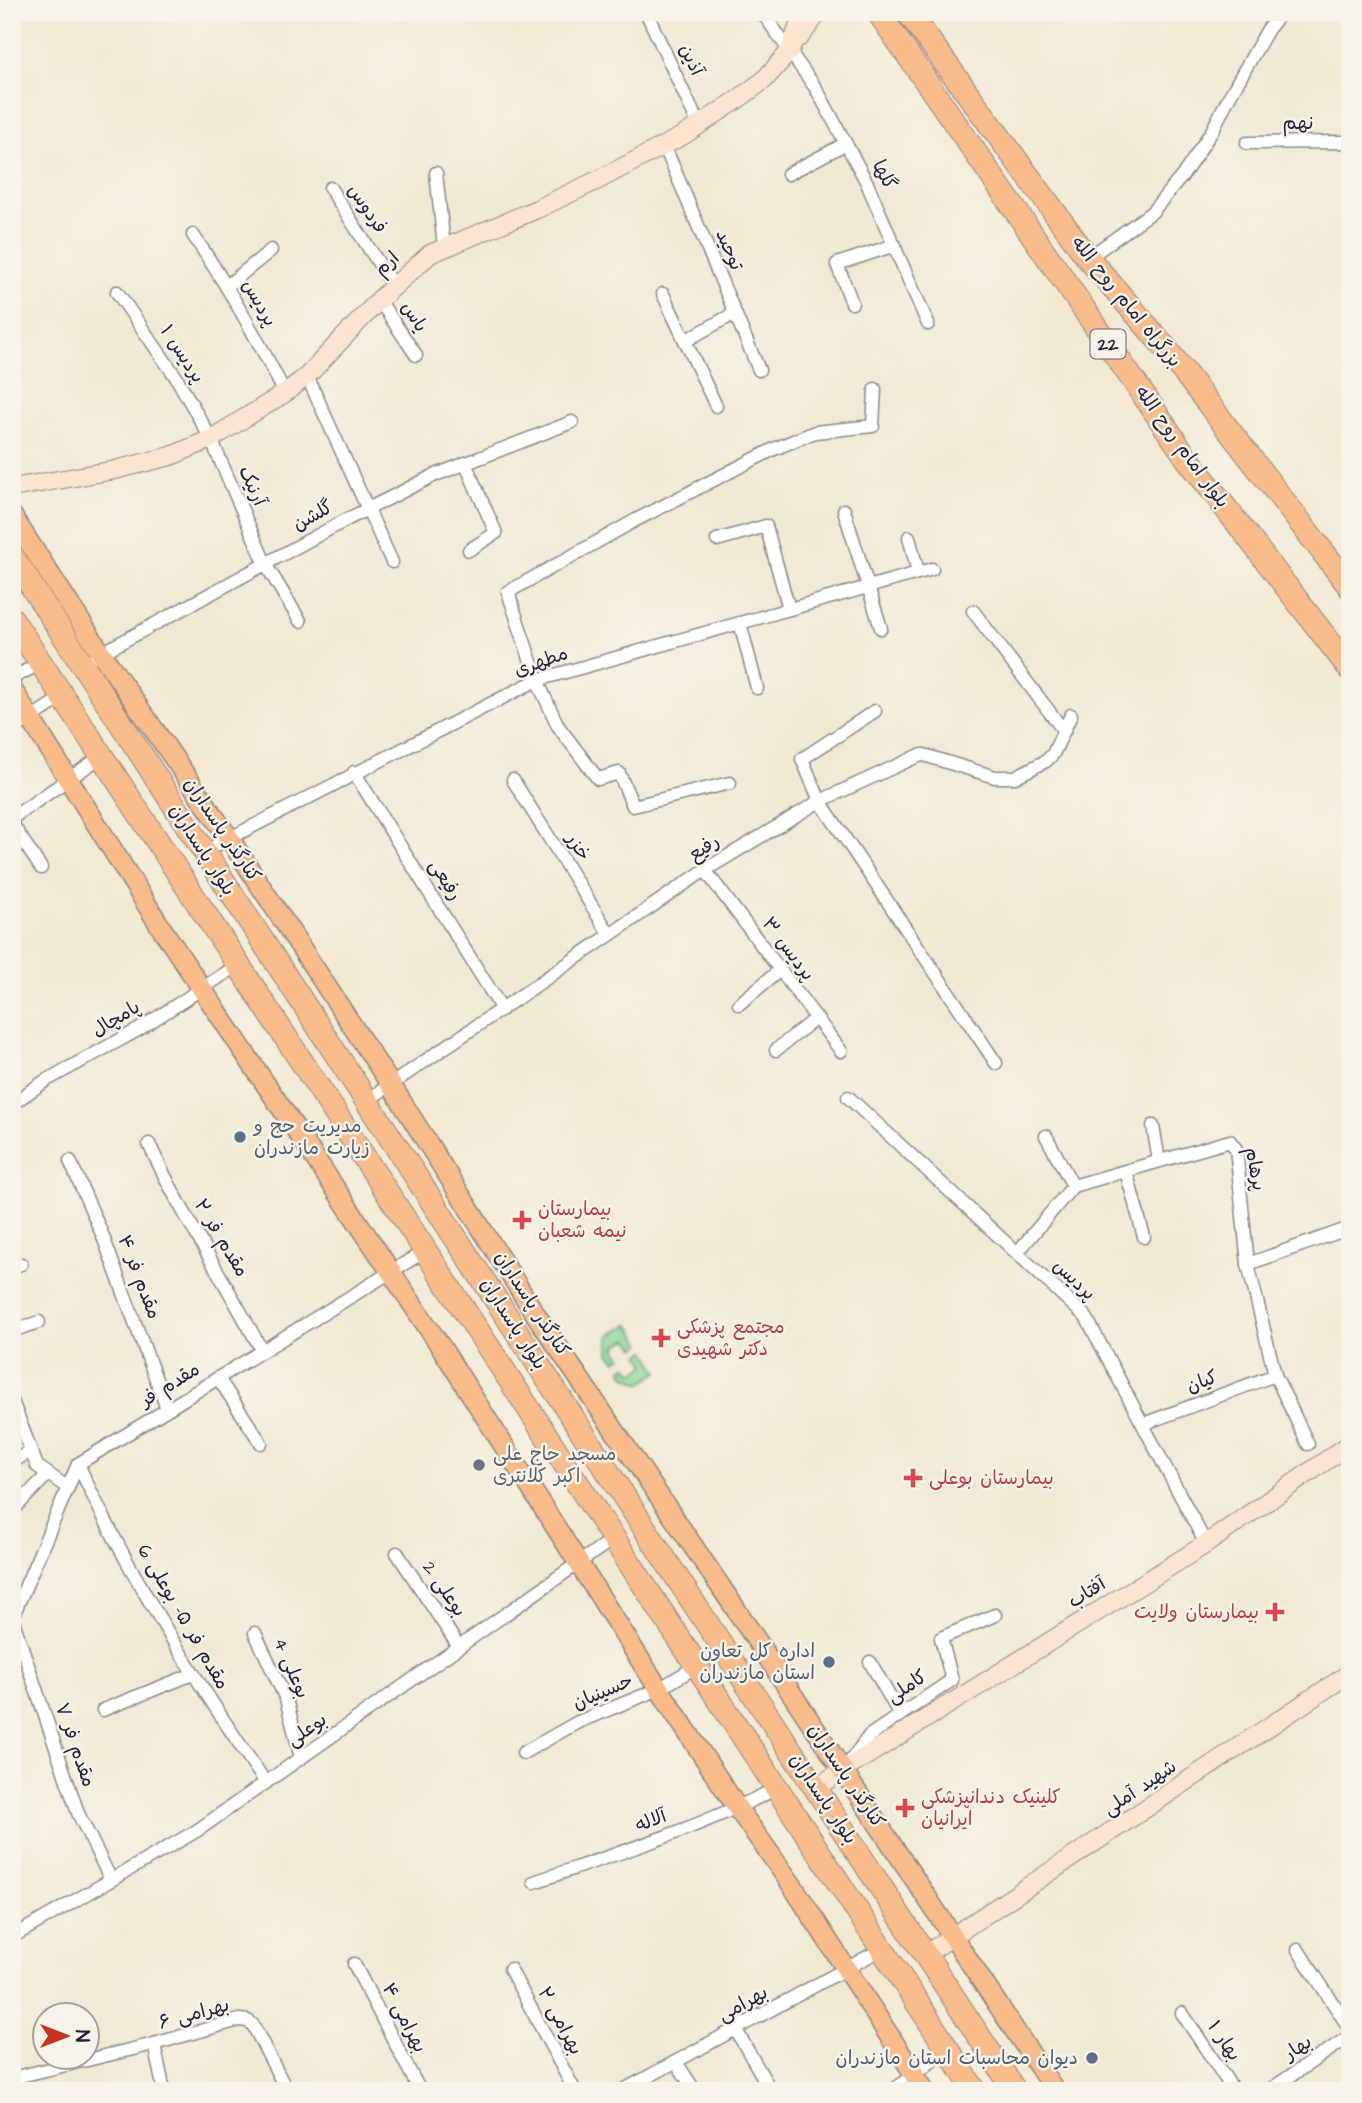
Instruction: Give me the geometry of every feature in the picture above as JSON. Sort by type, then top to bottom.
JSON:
[{"type":"highway","name":"بزرگراه امام روح الله","points":[[908,12],[1088,258],[1163,345],[1350,587]]},
{"type":"highway","name":"بلوار امام روح الله","points":[[876,13],[1187,458],[1350,669]]},
{"type":"highway","name":"بلوار پاسداران","points":[[12,556],[91,658],[203,852],[1016,2091]]},
{"type":"highway","name":"بلوار پاسداران","points":[[12,620],[975,2091]]},
{"type":"main road","name":"ارم","points":[[790,51],[803,12]]},
{"type":"main road","name":"ارم","points":[[12,488],[115,470],[171,456],[211,439],[285,393],[307,376],[379,300],[430,254],[537,209],[699,125],[764,80],[819,12]]},
{"type":"main road","name":"کنارگذر پاسداران","points":[[12,516],[91,658],[229,838],[391,1085],[534,1312],[1055,2091]]},
{"type":"main road","points":[[12,689],[162,929],[391,1272],[659,1689],[920,2083]]},
{"type":"main road","name":"آفتاب","points":[[815,1788],[1206,1544],[1350,1444]]},
{"type":"main road","name":"شهید آملی","points":[[926,1954],[1350,1673]]},
{"type":"street","name":"آذین","points":[[646,12],[699,125]]},
{"type":"street","points":[[762,12],[790,51]]},
{"type":"street","points":[[1088,258],[1152,212],[1183,175],[1212,131],[1227,99],[1268,29],[1282,12]]},
{"type":"street","name":"گلها","points":[[790,51],[817,90],[866,181],[928,324]]},
{"type":"street","name":"نهم","points":[[1247,143],[1350,142]]},
{"type":"street","points":[[789,174],[845,144]]},
{"type":"street","name":"توحید","points":[[664,145],[758,370]]},
{"type":"street","points":[[436,173],[444,247]]},
{"type":"street","name":"فردوس","points":[[330,188],[394,287]]},
{"type":"street","name":"پردیس","points":[[193,235],[227,286],[285,393]]},
{"type":"street","points":[[852,303],[837,264],[895,245]]},
{"type":"street","points":[[227,286],[271,250]]},
{"type":"street","name":"پردیس ۱","points":[[117,292],[176,377],[211,439]]},
{"type":"street","points":[[663,295],[716,406]]},
{"type":"street","name":"یاس","points":[[379,300],[416,355]]},
{"type":"street","points":[[685,341],[735,313]]},
{"type":"street","points":[[307,376],[392,562]]},
{"type":"street","points":[[730,783],[633,806],[619,773],[598,779],[558,726],[537,680],[508,592],[636,520],[774,449],[815,432],[873,426],[875,390]]},
{"type":"street","name":"گلشن","points":[[91,658],[433,476],[572,422]]},
{"type":"street","name":"آرنیک","points":[[211,439],[266,565],[300,621]]},
{"type":"street","points":[[465,463],[496,533],[469,550]]},
{"type":"street","points":[[844,510],[881,628]]},
{"type":"street","points":[[717,540],[766,526],[789,609]]},
{"type":"street","points":[[909,537],[918,572]]},
{"type":"street","name":"مطهری","points":[[203,852],[537,680],[932,569]]},
{"type":"street","points":[[973,611],[1064,731]]},
{"type":"street","points":[[740,623],[757,688]]},
{"type":"street","points":[[12,678],[41,663]]},
{"type":"street","points":[[12,730],[63,697]]},
{"type":"street","points":[[875,711],[802,760],[820,801],[996,1063]]},
{"type":"street","name":"رفیع","points":[[368,1100],[705,870],[820,801],[918,755],[995,777],[1015,777],[1046,761],[1053,754],[1071,715]]},
{"type":"street","points":[[41,867],[12,821],[102,756]]},
{"type":"street","name":"رفیعی","points":[[354,772],[502,1009]]},
{"type":"street","name":"خزر","points":[[513,780],[610,935]]},
{"type":"street","name":"پردیس ۳","points":[[705,870],[841,1051]]},
{"type":"street","name":"پامچال","points":[[12,1104],[45,1082],[138,1030],[238,965]]},
{"type":"street","points":[[738,1004],[780,970]]},
{"type":"street","points":[[776,1050],[816,1018]]},
{"type":"street","name":"پردیس","points":[[848,1097],[1086,1317],[1206,1544]]},
{"type":"street","points":[[1153,1126],[1159,1161]]},
{"type":"street","points":[[1017,1253],[1073,1186],[1046,1136]]},
{"type":"street","name":"پرهام","points":[[1073,1186],[1230,1141],[1236,1149],[1248,1265],[1275,1375],[1308,1444]]},
{"type":"street","name":"مقدم فر ۲","points":[[149,1144],[173,1194],[262,1350]]},
{"type":"street","name":"مقدم فر ۴","points":[[70,1161],[102,1234],[167,1409]]},
{"type":"street","points":[[1126,1171],[1144,1237]]},
{"type":"street","points":[[1248,1265],[1348,1229]]},
{"type":"street","name":"مقدم فر","points":[[78,1464],[425,1251]]},
{"type":"street","points":[[12,1331],[39,1322]]},
{"type":"street","name":"کیان","points":[[1143,1424],[1275,1375]]},
{"type":"street","points":[[218,1378],[261,1443]]},
{"type":"street","points":[[12,1401],[37,1466],[68,1488]]},
{"type":"street","points":[[12,1462],[31,1451]]},
{"type":"street","points":[[12,1618],[78,1464]]},
{"type":"street","name":"مقدم فر ۵- بوعلی 6","points":[[78,1464],[102,1514],[193,1674],[266,1783]]},
{"type":"street","points":[[12,1511],[48,1474]]},
{"type":"street","name":"بوعلی","points":[[12,1937],[198,1830],[614,1538]]},
{"type":"street","name":"بوعلی 2","points":[[397,1553],[459,1647]]},
{"type":"street","name":"کاملی","points":[[843,1771],[869,1736],[952,1680],[941,1638],[995,1615]]},
{"type":"street","name":"مقدم فر ۷","points":[[12,1618],[78,1813],[111,1880]]},
{"type":"street","name":"بوعلی 4","points":[[255,1633],[286,1699],[301,1758]]},
{"type":"street","points":[[870,1662],[900,1715]]},
{"type":"street","name":"حسینیان","points":[[523,1753],[578,1722],[659,1689],[697,1666]]},
{"type":"street","points":[[103,1710],[193,1674]]},
{"type":"street","name":"آلاله","points":[[534,1882],[738,1808],[777,1788]]},
{"type":"street","name":"بهرامی","points":[[622,2091],[882,1949]]},
{"type":"street","points":[[1298,1950],[1350,2029]]},
{"type":"street","name":"بهرامی ۴","points":[[354,1964],[420,2091]]},
{"type":"street","name":"بهرامی ۲","points":[[510,1969],[575,2091]]},
{"type":"street","name":"بهار ۱","points":[[1182,2013],[1234,2091]]},
{"type":"street","name":"بهرامی ۶","points":[[154,2044],[239,2020],[248,2021],[253,2025],[287,2091]]},
{"type":"street","points":[[736,2030],[771,2091]]},
{"type":"street","name":"بهار","points":[[1268,2091],[1350,2036]]},
{"type":"street","points":[[12,2078],[154,2044],[164,2091]]},
{"type":"street","points":[[892,2091],[920,2083],[947,2048]]},
{"type":"street","points":[[676,2062],[695,2091]]},
{"type":"green space","points":[[629,1324],[642,1344],[636,1348],[629,1339],[617,1345],[622,1357],[616,1361],[610,1353],[609,1336]]},
{"type":"green space","points":[[646,1351],[659,1372],[642,1383],[626,1376],[622,1369],[627,1365],[631,1371],[637,1372],[646,1364],[640,1355]]},
{"type":"place","name":"مدیریت حج و زیارت مازندران","points":[[240,1137]]},
{"type":"place","name":"بیمارستان نیمه شعبان","points":[[522,1220]]},
{"type":"place","name":"مجتمع پزشکی دکتر شهیدی","points":[[661,1338]]},
{"type":"place","name":"مسجد حاج علی اکبر کلانتری","points":[[479,1465]]},
{"type":"place","name":"بیمارستان بوعلی","points":[[913,1478]]},
{"type":"place","name":"بیمارستان ولایت","points":[[1275,1612]]},
{"type":"place","name":"اداره کل تعاون استان مازندران","points":[[829,1662]]},
{"type":"place","name":"کلینیک دندانپزشکی ایرانیان","points":[[905,1808]]},
{"type":"place","name":"دیوان محاسبات استان مازندران","points":[[1092,2058]]}]
